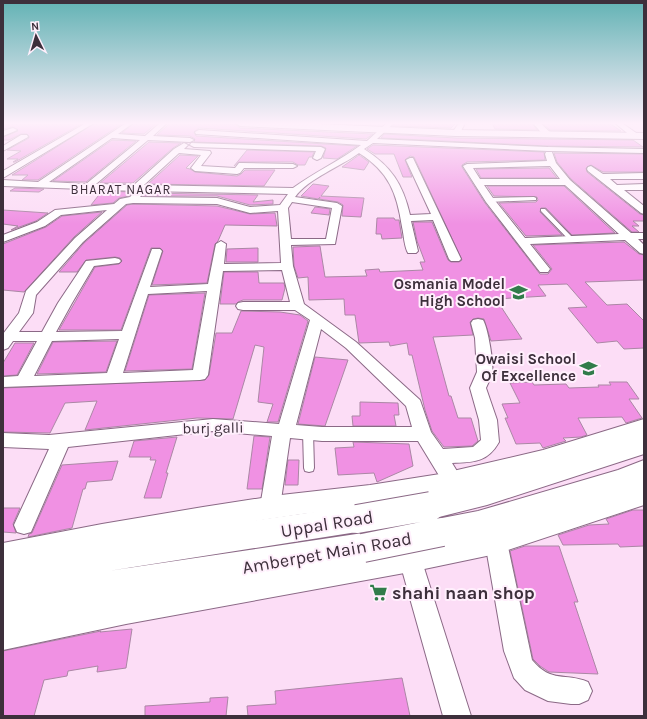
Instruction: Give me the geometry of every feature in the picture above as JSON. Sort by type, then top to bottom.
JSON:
[{"type":"highway","name":"Uppal Road","points":[[3,576],[121,554],[398,513],[437,519],[487,493],[644,444]]},
{"type":"highway","name":"Amberpet Main Road","points":[[3,609],[76,593],[283,562],[396,542],[437,519],[486,522],[625,480],[644,471]]},
{"type":"street","points":[[3,175],[34,157]]},
{"type":"street","points":[[39,185],[80,157]]},
{"type":"street","points":[[88,187],[125,157]]},
{"type":"street","points":[[133,200],[140,188],[171,157]]},
{"type":"street","points":[[204,157],[195,168],[211,179],[289,199],[337,206],[332,242],[286,242]]},
{"type":"street","points":[[314,157],[345,160]]},
{"type":"street","points":[[6,341],[26,313],[30,294],[79,240],[123,201],[217,201],[250,210],[289,199],[313,178],[350,157]]},
{"type":"street","points":[[373,157],[394,180],[403,201],[412,251]]},
{"type":"street","points":[[550,157],[552,163],[567,182],[644,251]]},
{"type":"street","points":[[410,160],[455,259]]},
{"type":"street","points":[[544,269],[489,200],[467,166],[552,163]]},
{"type":"street","points":[[3,183],[140,188],[211,179],[237,171],[242,165],[298,172],[313,178]]},
{"type":"street","points":[[591,169],[644,211]]},
{"type":"street","points":[[278,173],[298,172]]},
{"type":"street","points":[[601,176],[644,176]]},
{"type":"street","points":[[478,182],[567,182]]},
{"type":"street","points":[[615,188],[644,187]]},
{"type":"street","points":[[289,199],[286,242],[287,266],[298,306]]},
{"type":"street","points":[[629,199],[644,199]]},
{"type":"street","points":[[3,239],[41,224],[58,212],[119,206]]},
{"type":"street","points":[[405,218],[437,217]]},
{"type":"street","points":[[522,241],[644,236]]},
{"type":"street","points":[[3,382],[200,375],[221,244]]},
{"type":"street","points":[[113,378],[156,251]]},
{"type":"street","points":[[23,381],[65,303],[90,262],[115,261]]},
{"type":"street","points":[[217,268],[287,266]]},
{"type":"street","points":[[142,291],[214,287]]},
{"type":"street","points":[[243,306],[298,306],[351,345],[414,404],[423,434],[453,481]]},
{"type":"street","points":[[270,507],[284,430],[317,319]]},
{"type":"street","points":[[437,457],[478,454],[490,442],[488,420],[478,388],[485,372],[482,338],[478,323]]},
{"type":"street","points":[[6,341],[47,337],[128,335]]},
{"type":"street","name":"burj galli","points":[[3,440],[49,442],[213,425],[322,434],[423,434]]},
{"type":"street","points":[[3,556],[270,507],[392,492],[453,481],[600,443],[644,427]]},
{"type":"street","points":[[24,524],[62,441]]},
{"type":"street","points":[[392,492],[410,559],[457,716]]},
{"type":"street","points":[[3,634],[126,609],[410,559],[496,542],[644,494]]},
{"type":"street","points":[[496,542],[517,651],[522,668],[535,682],[553,690],[579,691]]},
{"type":"lane","points":[[489,200],[534,200]]},
{"type":"lane","points":[[543,210],[571,239]]},
{"type":"lane","points":[[308,432],[309,468]]},
{"type":"building","points":[[11,157],[24,157],[15,162],[13,162],[18,159],[7,159]]},
{"type":"building","points":[[41,157],[73,157],[38,180],[22,180],[28,175],[12,175]]},
{"type":"building","points":[[88,157],[117,157],[86,182],[53,181]]},
{"type":"building","points":[[132,157],[163,157],[133,183],[100,183]]},
{"type":"building","points":[[178,157],[197,157],[186,168],[195,172],[237,176],[245,170],[275,170],[264,186],[148,184]]},
{"type":"building","points":[[242,157],[312,157],[309,157],[305,165],[298,165],[293,162],[239,162],[234,166]]},
{"type":"building","points":[[323,157],[341,157],[337,159],[323,158]]},
{"type":"building","points":[[357,157],[361,157],[369,162],[364,170],[342,167]]},
{"type":"building","points":[[395,157],[409,157],[405,160],[412,177],[403,177]]},
{"type":"building","points":[[412,157],[545,157],[545,160],[467,162],[462,165],[462,167],[485,203],[540,274],[548,274],[552,269],[533,245],[624,242],[639,254],[644,255],[644,280],[585,282],[607,305],[627,304],[644,321],[644,348],[624,349],[617,341],[597,343],[568,308],[587,307],[567,284],[538,285],[546,296],[496,299],[522,339],[491,341],[484,319],[478,318],[473,319],[470,322],[473,335],[433,337],[449,396],[451,396],[458,418],[471,418],[478,441],[472,446],[444,447],[432,431],[425,410],[412,355],[409,355],[407,343],[390,346],[389,342],[359,343],[355,315],[345,315],[344,299],[309,300],[308,277],[298,278],[294,266],[293,247],[320,246],[325,277],[367,276],[365,270],[379,269],[380,272],[423,270],[420,262],[425,262],[417,241],[413,222],[432,222],[448,260],[451,262],[459,262],[462,260],[414,157]]},
{"type":"building","points":[[555,157],[644,157],[644,172],[603,172],[591,165],[586,168],[587,172],[640,214],[644,215],[644,221],[633,221],[639,226],[632,226],[639,232],[632,232],[571,179],[557,162]]},
{"type":"building","points":[[549,168],[557,178],[481,178],[476,169]]},
{"type":"building","points":[[313,184],[329,186],[321,196],[364,198],[361,217],[342,216],[343,205],[338,202],[319,199],[320,197],[318,199],[301,196]]},
{"type":"building","points":[[487,186],[564,186],[615,233],[572,235],[546,208],[541,208],[540,212],[562,235],[526,236],[499,203],[536,202],[538,200],[537,197],[494,196]]},
{"type":"building","points":[[15,188],[44,189],[39,192],[10,191]]},
{"type":"building","points":[[102,191],[133,192],[129,196],[119,198],[113,203],[91,205]]},
{"type":"building","points":[[146,193],[258,195],[253,202],[273,200],[273,204],[250,205],[217,196],[143,196]]},
{"type":"building","points":[[127,205],[217,206],[250,214],[275,213],[277,226],[225,225],[218,241],[215,244],[207,283],[152,285],[163,251],[160,248],[151,248],[121,330],[59,330],[95,267],[119,264],[122,261],[120,258],[115,257],[86,260],[77,272],[59,272],[84,243]]},
{"type":"building","points":[[315,207],[330,209],[329,215],[311,213]]},
{"type":"building","points":[[3,210],[48,213],[36,221],[11,230],[18,226],[3,224]]},
{"type":"building","points":[[102,212],[74,237],[24,292],[3,290],[3,244],[46,227],[62,216]]},
{"type":"building","points":[[377,218],[394,218],[395,220],[399,220],[402,238],[382,239],[381,234],[376,234]]},
{"type":"building","points":[[258,248],[258,262],[226,262],[227,249]]},
{"type":"building","points":[[224,272],[258,272],[259,283],[284,283],[285,288],[282,300],[243,300],[236,304],[220,304]]},
{"type":"building","points":[[205,293],[192,369],[125,371],[149,295]]},
{"type":"building","points":[[241,311],[280,312],[300,315],[308,321],[278,422],[267,422],[273,404],[258,402],[264,347],[255,345],[233,419],[197,418],[85,430],[97,401],[65,403],[50,433],[3,432],[3,388],[205,380],[209,375],[216,333],[232,333]]},
{"type":"building","points":[[117,341],[106,372],[37,374],[53,342]]},
{"type":"building","points":[[15,343],[34,343],[17,375],[3,376],[3,363]]},
{"type":"building","points":[[315,357],[348,360],[325,426],[298,424]]},
{"type":"building","points":[[532,382],[534,385],[566,384],[569,388],[599,387],[598,385],[611,385],[609,382],[627,382],[639,399],[629,399],[642,418],[626,423],[622,417],[578,418],[587,435],[581,437],[563,438],[566,441],[543,448],[540,443],[516,444],[505,418],[508,418],[502,404],[520,403],[510,383]]},
{"type":"building","points":[[360,402],[398,403],[399,415],[394,415],[396,426],[353,426],[352,416],[360,416]]},
{"type":"building","points":[[254,436],[270,437],[262,489],[247,489]]},
{"type":"building","points":[[177,437],[166,473],[168,473],[161,498],[144,498],[156,460],[150,460],[151,457],[129,457],[134,441]]},
{"type":"building","points":[[353,442],[409,444],[413,466],[377,482],[374,473],[338,475],[335,448],[354,447]]},
{"type":"building","points":[[288,460],[299,460],[298,485],[285,485]]},
{"type":"building","points":[[118,461],[112,480],[87,482],[85,489],[83,489],[72,528],[28,537],[29,534],[32,533],[62,465]]},
{"type":"building","points":[[3,508],[20,508],[13,524],[16,533],[3,532]]},
{"type":"building","points":[[633,510],[644,510],[644,546],[620,547],[618,544],[563,545],[558,535],[589,525],[609,524],[606,519]]},
{"type":"building","points":[[525,546],[559,546],[578,602],[574,602],[598,674],[549,672],[533,659],[510,551]]},
{"type":"building","points":[[132,629],[126,668],[97,672],[98,666],[68,671],[67,676],[44,680],[34,716],[3,716],[3,651],[101,631],[100,632]]},
{"type":"building","points":[[402,678],[410,716],[248,716],[247,706],[276,704],[275,691]]},
{"type":"building","points":[[228,697],[226,716],[145,716],[145,706],[210,702],[210,698]]},
{"type":"place","name":"Osmania Model High School","points":[[518,293]]},
{"type":"place","name":"Owaisi School Of Excellence","points":[[589,368]]},
{"type":"place","name":"shahi naan shop","points":[[379,593]]},
{"type":"district","name":"BHARAT NAGAR","points":[[121,189]]}]
